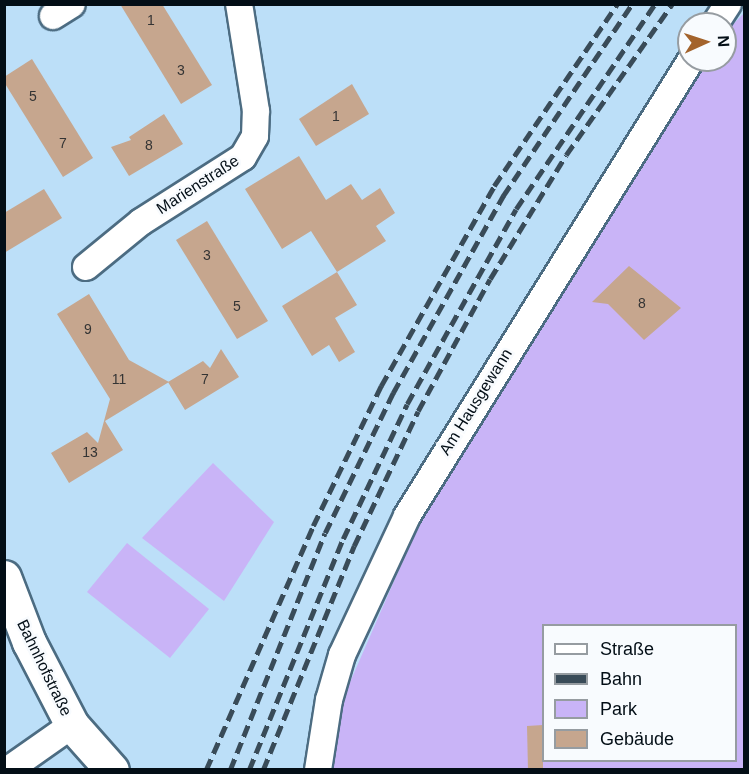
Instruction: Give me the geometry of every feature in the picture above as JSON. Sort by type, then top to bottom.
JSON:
[{"type":"main road","name":"Bahnhofstraße","points":[[4,577],[29,642],[72,725],[112,770]]},
{"type":"street","name":"Marienstraße","points":[[86,267],[141,222],[243,157],[255,136],[256,111],[239,4]]},
{"type":"street","name":"Am Hausgewann","points":[[318,770],[329,700],[342,655],[406,516],[684,72]]},
{"type":"street","points":[[8,770],[72,725]]},
{"type":"green space","points":[[744,13],[744,769],[331,770],[344,696],[425,510],[698,72],[737,72],[737,20]]},
{"type":"green space","points":[[213,463],[274,522],[224,601],[142,538]]},
{"type":"green space","points":[[127,543],[209,609],[170,658],[87,592]]},
{"type":"building","points":[[120,4],[162,4],[212,85],[181,104]]},
{"type":"building","points":[[32,59],[93,158],[63,177],[4,82],[4,77]]},
{"type":"building","points":[[352,84],[369,114],[316,146],[299,119]]},
{"type":"building","points":[[164,114],[183,144],[129,176],[111,147],[131,140],[129,137]]},
{"type":"building","points":[[299,156],[326,200],[351,184],[362,200],[380,188],[395,213],[376,226],[386,241],[337,272],[311,231],[282,249],[245,189]]},
{"type":"building","points":[[44,189],[62,218],[4,253],[4,213]]},
{"type":"building","points":[[207,221],[268,321],[237,339],[176,240]]},
{"type":"building","points":[[629,266],[681,308],[644,340],[608,304],[592,302]]},
{"type":"building","points":[[337,272],[357,305],[335,318],[355,352],[339,362],[329,345],[312,356],[282,306]]},
{"type":"building","points":[[89,294],[129,360],[169,382],[105,421],[123,450],[69,483],[51,453],[87,432],[98,443],[110,399],[57,314]]},
{"type":"building","points":[[221,349],[239,377],[185,410],[168,382],[203,361],[210,368]]},
{"type":"building","points":[[542,725],[543,770],[528,770],[527,726]]},
{"type":"railway","points":[[206,770],[313,526],[381,386],[494,186],[617,4]]},
{"type":"railway","points":[[230,770],[325,533],[393,393],[503,196],[632,4]]},
{"type":"railway","points":[[249,770],[343,539],[407,404],[516,209],[655,4]]},
{"type":"railway","points":[[263,770],[354,546],[418,411],[490,279],[566,155],[672,4]]}]
